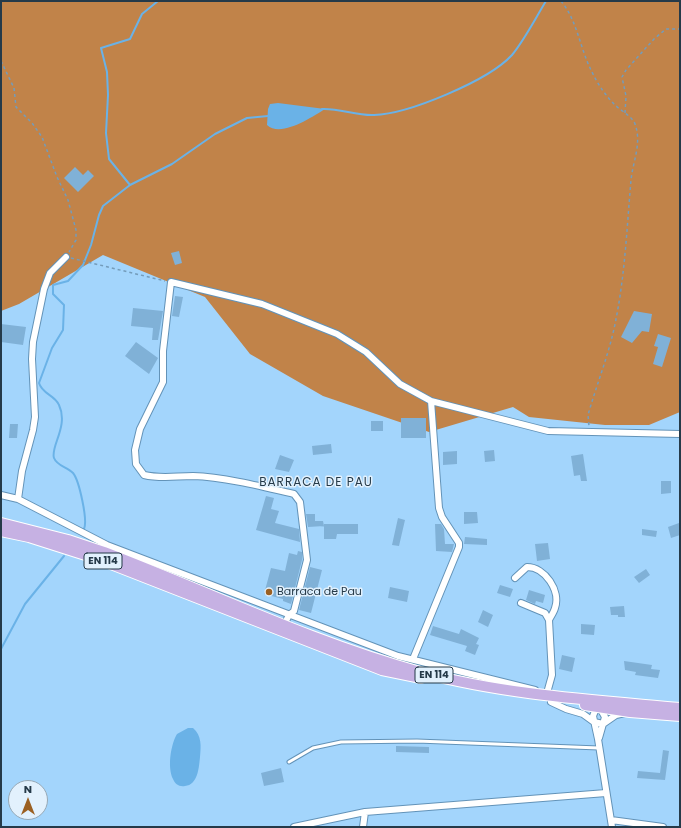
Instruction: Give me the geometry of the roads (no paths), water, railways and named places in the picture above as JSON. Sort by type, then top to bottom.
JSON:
[{"type":"main road","name":"EN 114","points":[[1,523],[68,540],[104,552],[382,670],[509,697],[549,698],[601,704],[680,708]]},
{"type":"main road","name":"EN 114","points":[[1,531],[29,537],[98,559],[282,628],[421,672],[481,686],[571,698],[630,712],[680,716]]},
{"type":"street","points":[[18,499],[22,471],[33,430],[33,342],[44,289],[50,273],[66,257]]},
{"type":"street","points":[[282,628],[289,614],[294,611],[307,560],[300,502],[294,494],[259,486],[194,476],[155,478],[144,475],[136,464],[135,450],[140,430],[163,382],[163,351],[171,282],[262,304],[337,334],[366,352],[400,384],[431,401],[548,431],[680,434]]},
{"type":"street","points":[[412,659],[459,547],[459,542],[442,517],[439,508],[431,401]]},
{"type":"street","points":[[1,495],[18,499],[107,545],[398,656],[464,672],[549,698],[571,698]]},
{"type":"street","points":[[515,578],[527,567],[532,567],[537,568],[551,582],[556,601],[556,608],[549,620]]},
{"type":"street","points":[[521,603],[545,613],[549,620],[552,674],[549,698]]},
{"type":"street","points":[[549,698],[566,710],[583,714],[594,722],[603,724],[616,715],[630,712]]},
{"type":"street","points":[[601,704],[593,716],[600,748],[612,827]]},
{"type":"street","points":[[598,739],[605,717],[601,704]]},
{"type":"street","points":[[294,827],[365,812],[606,793]]},
{"type":"street","points":[[363,827],[365,812]]},
{"type":"street","points":[[611,820],[663,827]]},
{"type":"lane","points":[[289,762],[313,748],[341,742],[417,741],[600,748]]},
{"type":"water","points":[[278,103],[325,109],[296,125],[280,129],[267,125],[268,109],[270,104]]},
{"type":"water","points":[[188,728],[193,728],[198,734],[201,749],[199,766],[197,775],[193,782],[189,785],[181,786],[175,782],[171,774],[170,756],[177,734]]},
{"type":"waterway","points":[[130,185],[109,159],[106,133],[108,95],[107,72],[101,48],[130,39],[142,14],[158,1]]},
{"type":"waterway","points":[[322,109],[368,115],[389,113],[407,109],[467,85],[501,65],[512,55],[526,36],[546,1]]},
{"type":"waterway","points":[[84,529],[84,509],[75,477],[71,471],[57,463],[54,458],[54,448],[62,421],[59,405],[55,399],[43,390],[39,383],[52,348],[63,330],[64,305],[53,294],[53,285],[68,281],[83,265],[103,206],[130,185],[172,164],[215,134],[247,118],[268,116]]},
{"type":"waterway","points":[[1,649],[25,604],[64,556]]},
{"type":"place","name":"Barraca de Pau","points":[[269,592]]},
{"type":"district","name":"BARRACA DE PAU","points":[[316,483]]}]
